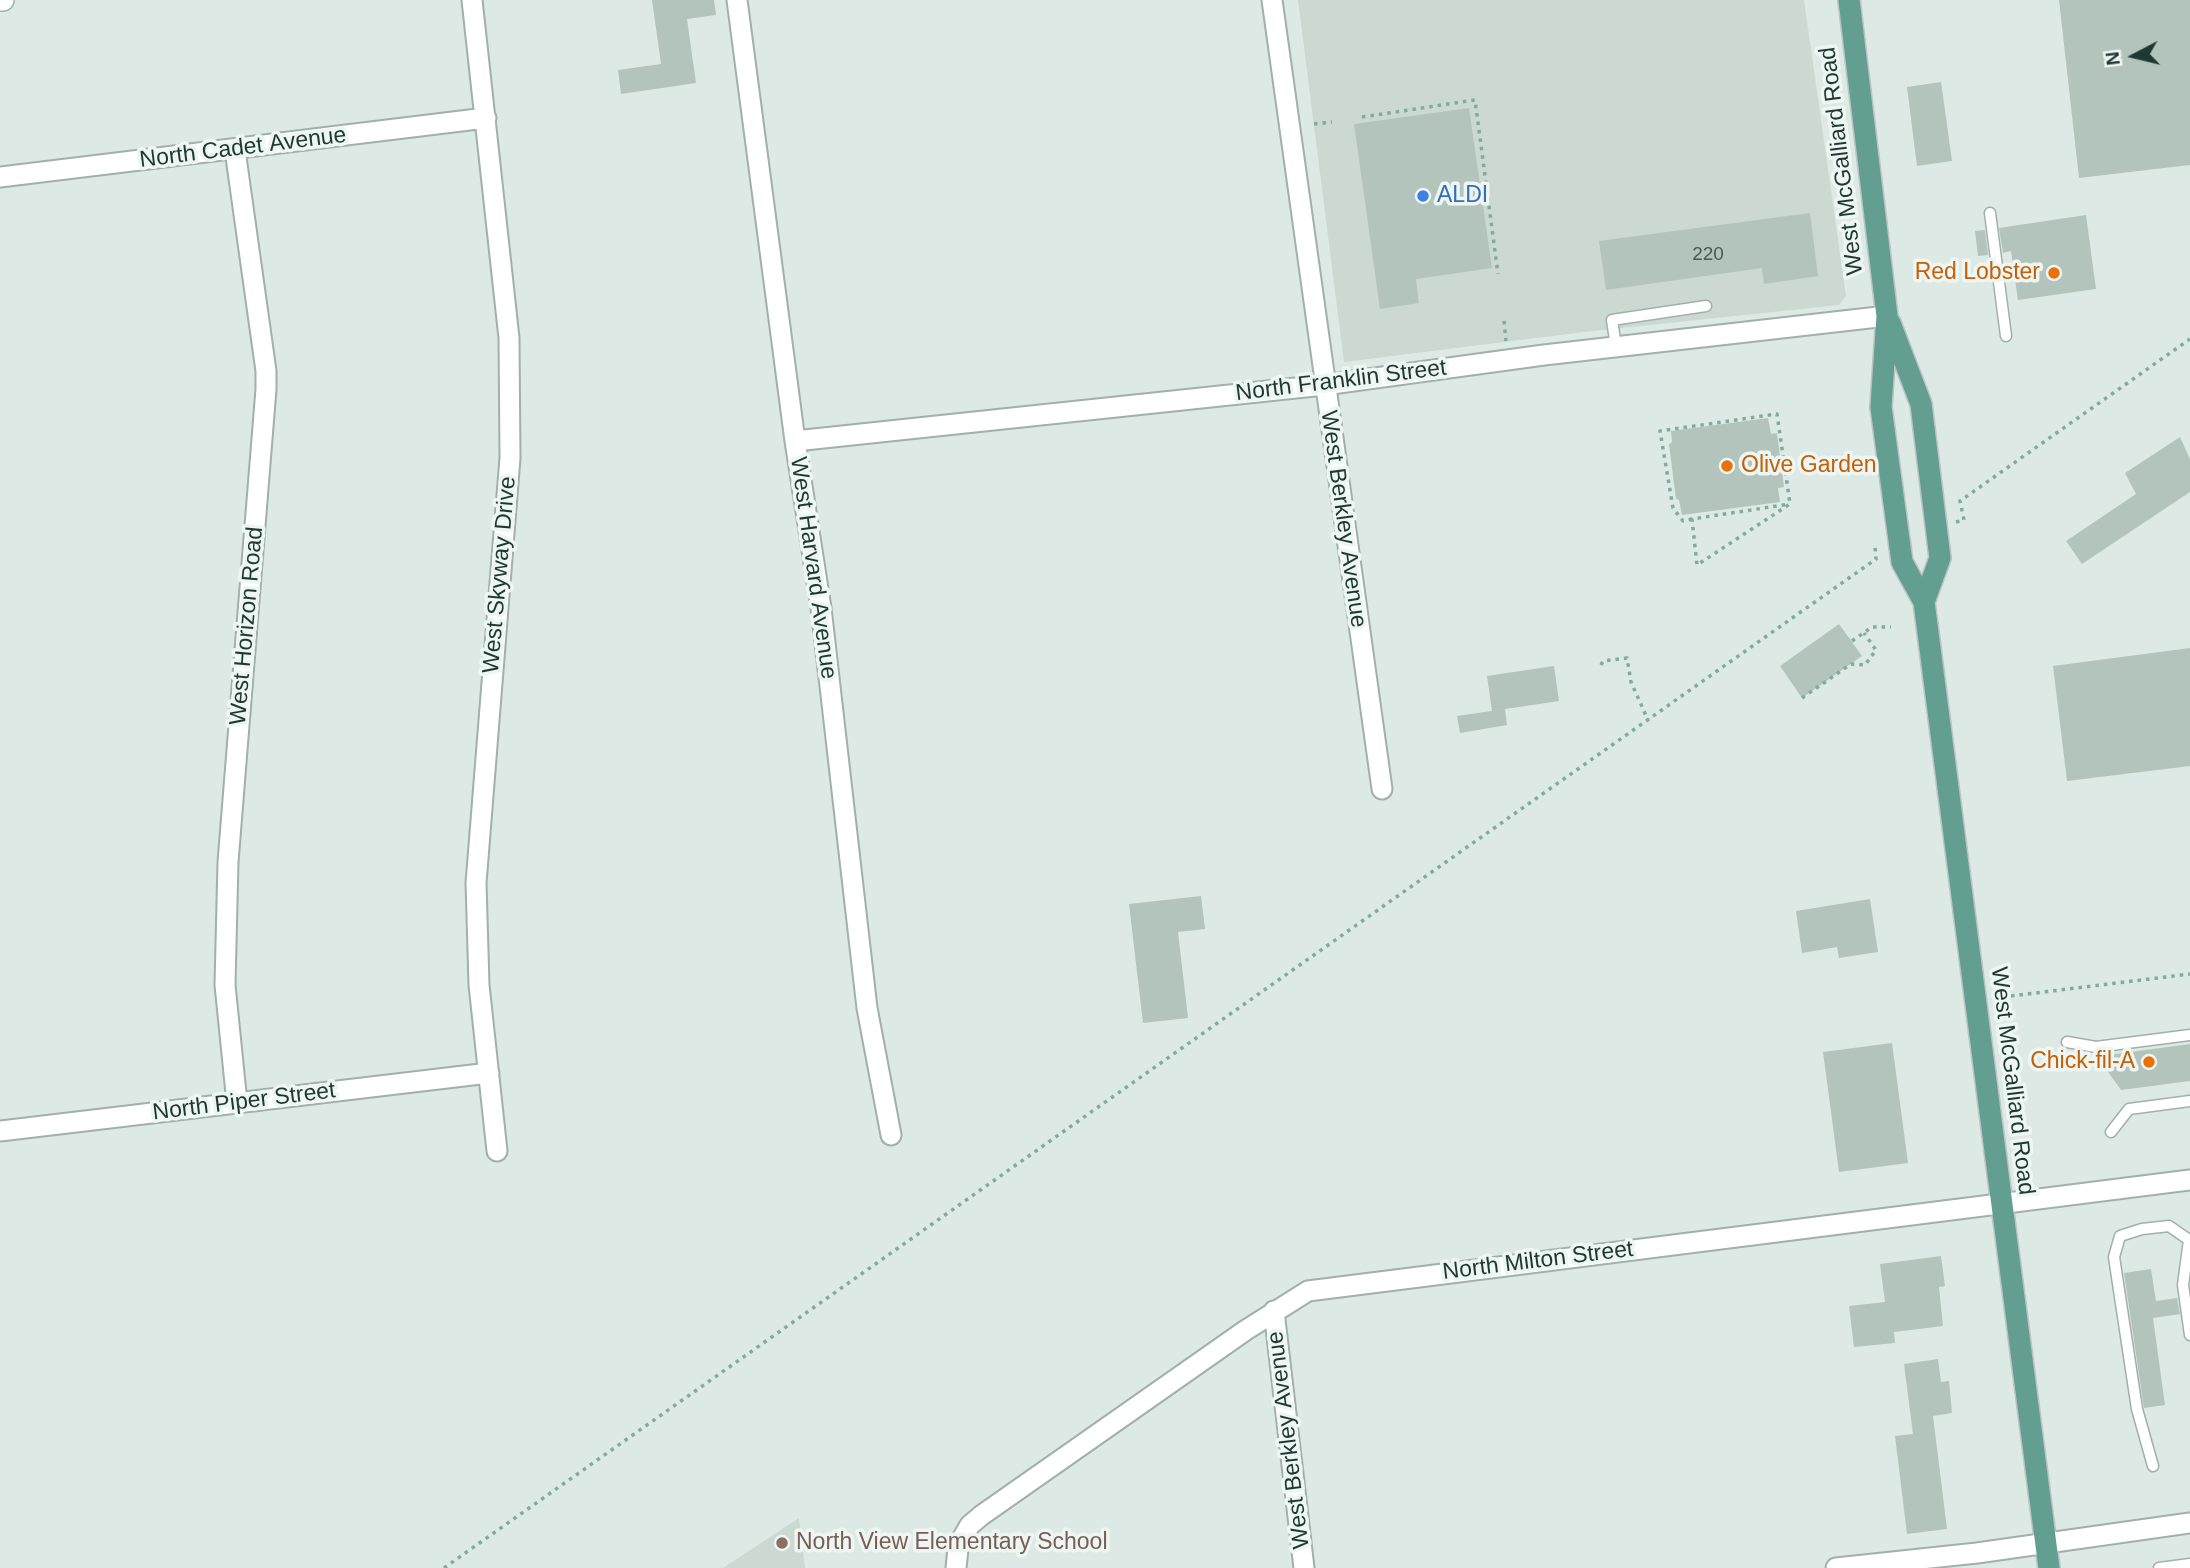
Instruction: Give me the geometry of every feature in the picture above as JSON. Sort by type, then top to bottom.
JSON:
[{"type":"main road","name":"West McGalliard Road","points":[[1849,0],[1887,316],[1881,407],[1902,562],[1924,602],[2049,1568]]},
{"type":"main road","name":"West McGalliard Road","points":[[1887,316],[1921,404],[1940,558],[1924,602]]},
{"type":"street","name":"West Skyway Drive","points":[[472,0],[509,338],[510,458],[476,883],[479,985],[497,1151]]},
{"type":"street","name":"West Harvard Avenue","points":[[737,0],[795,441],[821,608],[867,1009],[891,1135]]},
{"type":"street","name":"West Berkley Avenue","points":[[1272,0],[1382,789]]},
{"type":"street","name":"North Cadet Avenue","points":[[0,177],[486,118]]},
{"type":"street","name":"West Horizon Road","points":[[235,150],[266,372],[227,874],[225,985],[237,1103]]},
{"type":"street","name":"North Franklin Street","points":[[795,441],[1324,384],[1887,316]]},
{"type":"street","name":"North Piper Street","points":[[0,1131],[489,1073]]},
{"type":"street","name":"North Milton Street","points":[[956,1568],[958,1549],[963,1537],[982,1514],[1274,1311],[1319,1288],[2190,1180]]},
{"type":"street","name":"West Berkley Avenue","points":[[1274,1311],[1304,1568]]},
{"type":"street","points":[[1836,1568],[2190,1523]]},
{"type":"lane","points":[[1990,213],[2006,336]]},
{"type":"lane","points":[[1616,347],[1612,320],[1706,306]]},
{"type":"lane","points":[[2067,1042],[2096,1046],[2190,1035]]},
{"type":"lane","points":[[2111,1132],[2129,1109],[2190,1101]]},
{"type":"lane","points":[[2153,1466],[2137,1409],[2114,1257],[2120,1236],[2142,1228],[2169,1226],[2189,1240],[2183,1285],[2190,1335]]},
{"type":"lane","points":[[2160,1568],[2190,1563]]},
{"type":"path","points":[[1362,117],[1475,100],[1498,274]]},
{"type":"path","points":[[1314,124],[1332,121]]},
{"type":"path","points":[[1503,321],[1506,341]]},
{"type":"path","points":[[1964,520],[1960,501],[2190,339]]},
{"type":"path","points":[[1777,414],[1790,504],[1683,521],[1673,508],[1660,431],[1777,414]]},
{"type":"path","points":[[1692,519],[1697,565],[1790,504]]},
{"type":"path","points":[[444,1568],[1876,559],[1875,547]]},
{"type":"path","points":[[1852,641],[1872,627],[1891,627]]},
{"type":"path","points":[[1802,698],[1851,664],[1866,664],[1876,650],[1864,633]]},
{"type":"path","points":[[1601,665],[1603,661],[1627,658],[1631,682],[1648,720]]},
{"type":"path","points":[[2011,996],[2190,974]]},
{"type":"shaded area","points":[[1298,0],[1804,0],[1846,296],[1839,305],[1584,332],[1344,362]]},
{"type":"shaded area","name":"North View Elementary School","points":[[799,1518],[805,1568],[723,1568]]},
{"type":"building","points":[[652,0],[714,0],[716,15],[687,19],[696,83],[621,94],[618,70],[661,64]]},
{"type":"building","points":[[2059,0],[2190,0],[2190,165],[2079,178]]},
{"type":"building","points":[[1941,82],[1952,161],[1917,166],[1907,87]]},
{"type":"building","name":"ALDI","points":[[1469,108],[1492,268],[1416,279],[1419,303],[1380,309],[1354,124]]},
{"type":"building","points":[[1810,213],[1818,276],[1764,284],[1762,268],[1606,290],[1599,241]]},
{"type":"building","name":"Red Lobster","points":[[2086,215],[2096,289],[2018,300],[2011,251],[2003,253],[1999,228]]},
{"type":"building","points":[[1985,230],[1988,255],[1978,256],[1975,231]]},
{"type":"building","name":"Olive Garden","points":[[1768,418],[1771,434],[1777,433],[1784,487],[1778,488],[1780,502],[1682,515],[1679,500],[1676,499],[1669,444],[1672,442],[1671,431]]},
{"type":"building","points":[[2180,437],[2190,459],[2190,492],[2082,564],[2066,541],[2136,494],[2125,473]]},
{"type":"building","points":[[1839,624],[1862,656],[1802,698],[1780,666]]},
{"type":"building","points":[[2190,648],[2190,766],[2067,781],[2053,666]]},
{"type":"building","points":[[1554,666],[1559,701],[1492,711],[1487,676]]},
{"type":"building","points":[[1505,709],[1507,725],[1460,733],[1457,716]]},
{"type":"building","points":[[1201,896],[1205,929],[1178,932],[1188,1018],[1143,1023],[1129,904]]},
{"type":"building","points":[[1870,899],[1878,952],[1839,958],[1837,947],[1802,953],[1796,911]]},
{"type":"building","points":[[1892,1043],[1908,1163],[1839,1172],[1823,1052]]},
{"type":"building","name":"Chick-fil-A","points":[[2190,1044],[2190,1081],[2121,1090],[2106,1069],[2108,1055]]},
{"type":"building","points":[[1941,1256],[1945,1286],[1939,1287],[1943,1326],[1894,1332],[1895,1343],[1854,1347],[1849,1306],[1885,1302],[1880,1264]]},
{"type":"building","points":[[2151,1269],[2156,1301],[2177,1298],[2180,1314],[2153,1318],[2165,1405],[2144,1408],[2124,1273]]},
{"type":"building","points":[[1938,1359],[1941,1382],[1949,1381],[1952,1413],[1933,1416],[1947,1529],[1907,1534],[1895,1436],[1913,1434],[1904,1364]]},
{"type":"place","name":"ALDI","points":[[1423,196]]},
{"type":"place","name":"Red Lobster","points":[[2054,273]]},
{"type":"place","name":"Olive Garden","points":[[1727,466]]},
{"type":"place","name":"Chick-fil-A","points":[[2149,1062]]},
{"type":"place","name":"North View Elementary School","points":[[782,1543]]}]
